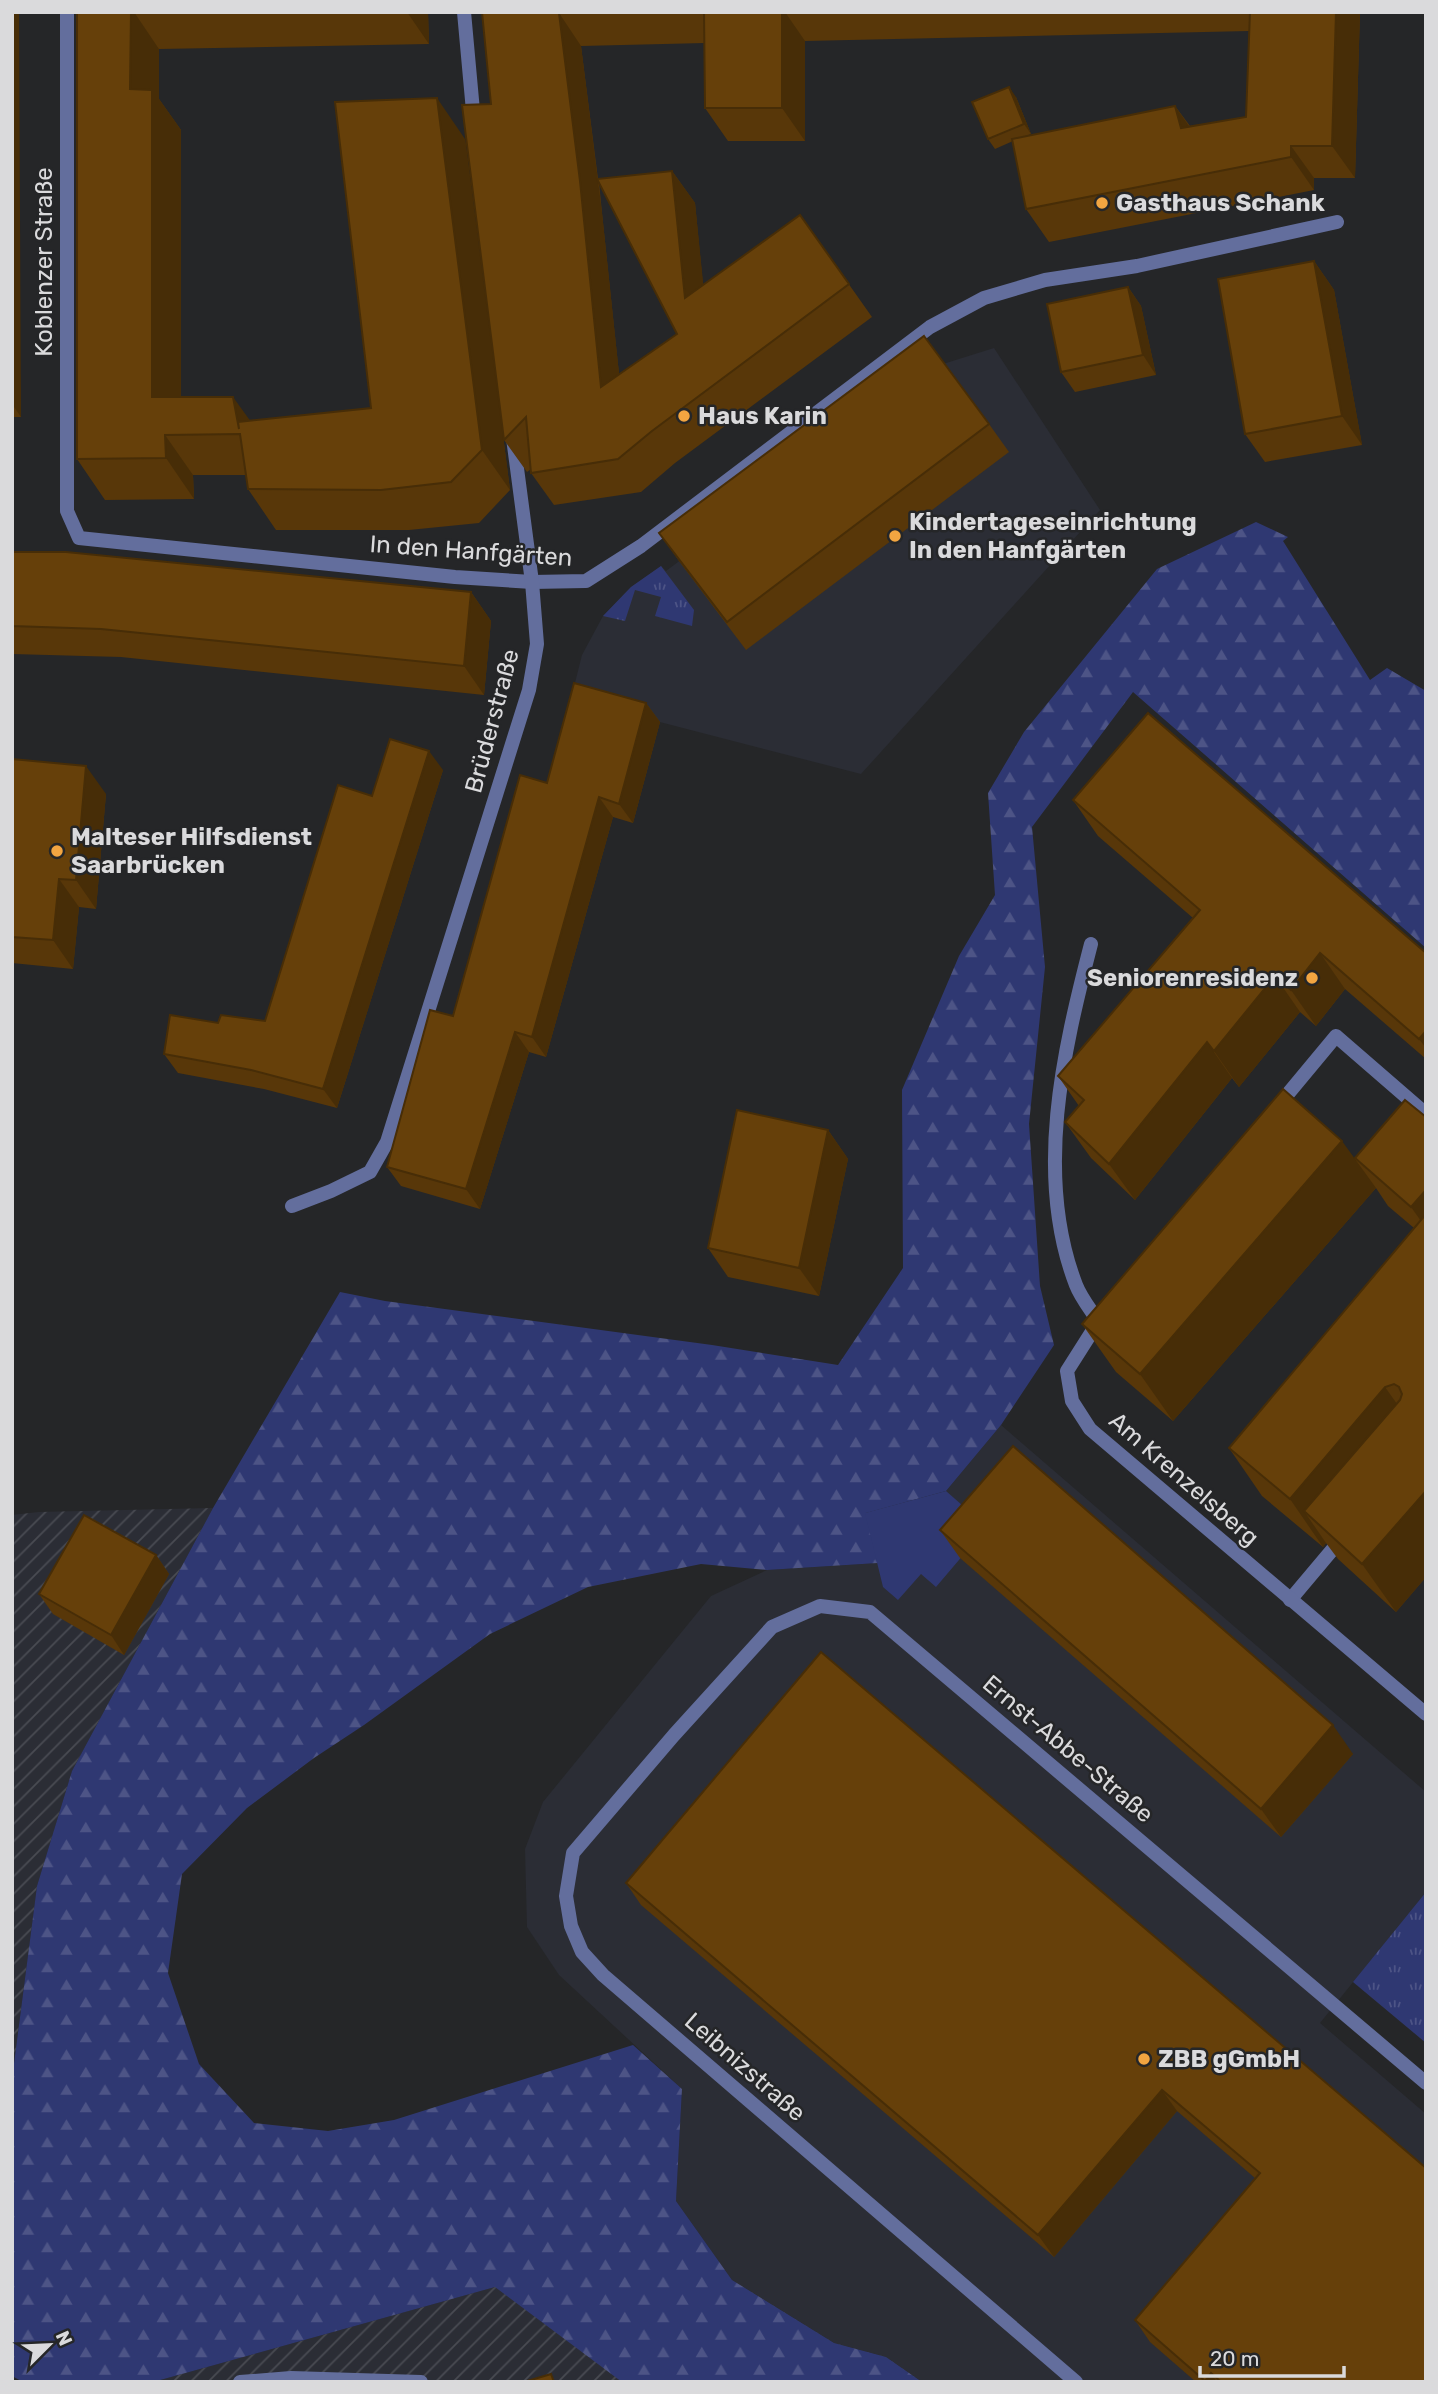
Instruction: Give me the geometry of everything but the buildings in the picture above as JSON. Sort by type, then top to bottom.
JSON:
[{"type":"street","name":"Koblenzer Straße","points":[[67,12],[67,511]]},
{"type":"street","points":[[464,12],[476,143]]},
{"type":"street","name":"In den Hanfgärten","points":[[67,511],[79,538],[323,564],[532,582],[586,582],[641,546],[930,327],[984,298],[1045,280],[1138,266],[1337,222]]},
{"type":"street","name":"Brüderstraße","points":[[292,1206],[370,1172],[387,1142],[529,691],[537,644],[512,426]]},
{"type":"street","name":"Am Krenzelsberg","points":[[1091,944],[1064,1062],[1057,1125],[1056,1177],[1060,1219],[1077,1287],[1103,1316],[1067,1371],[1072,1401],[1090,1429],[1426,1714]]},
{"type":"street","points":[[1266,1121],[1336,1036],[1426,1114]]},
{"type":"street","points":[[1290,1600],[1356,1522]]},
{"type":"street","name":"Ernst-Abbe-Straße","points":[[674,1735],[772,1627],[820,1606],[870,1612],[1426,2083]]},
{"type":"street","name":"Leibnizstraße","points":[[674,1735],[573,1853],[566,1896],[570,1926],[582,1952],[603,1975],[1076,2382]]},
{"type":"street","points":[[240,2382],[291,2378],[421,2382]]},
{"type":"shaded area","name":"Kindertageseinrichtung In den Hanfgärten","points":[[994,348],[1100,510],[861,774],[571,699],[582,655],[603,616],[631,587],[661,566],[666,571],[943,364]]},
{"type":"shaded area","points":[[1001,1425],[1426,1792],[1426,1892],[1320,2023],[1426,2114],[1426,2382],[922,2382],[886,2357],[834,2343],[732,2280],[676,2201],[682,2089],[559,1975],[527,1927],[525,1849],[543,1802],[711,1596],[767,1570],[878,1563],[865,1513],[946,1491]]},
{"type":"shaded area","points":[[213,1508],[72,1771],[37,1886],[12,2079],[12,1515]]},
{"type":"shaded area","points":[[732,2280],[834,2343],[886,2357],[922,2382],[153,2382],[495,2287]]},
{"type":"green space","points":[[1256,522],[1288,537],[1283,541],[1370,680],[1387,668],[1426,691],[1426,948],[1133,692],[1032,827],[1045,967],[1029,1124],[1040,1286],[1054,1345],[1001,1425],[946,1491],[866,1513],[878,1563],[767,1570],[701,1564],[588,1587],[490,1634],[247,1808],[182,1874],[168,1973],[199,2064],[254,2123],[328,2131],[394,2120],[633,2045],[682,2089],[676,2201],[732,2280],[834,2343],[886,2357],[922,2382],[622,2382],[495,2287],[153,2382],[23,2382],[12,2376],[12,2079],[37,1886],[72,1771],[213,1508],[340,1292],[385,1301],[712,1345],[838,1365],[903,1268],[902,1090],[959,956],[995,895],[988,793],[1024,732],[1157,569]]},
{"type":"green space","points":[[661,566],[694,610],[692,626],[655,616],[661,597],[635,590],[625,621],[603,616],[631,587]]},
{"type":"green space","points":[[946,1491],[987,1527],[936,1587],[921,1574],[898,1600],[883,1587],[865,1513]]},
{"type":"green space","points":[[1426,1892],[1426,2043],[1353,1982]]},
{"type":"place","name":"Gasthaus Schank","points":[[1102,203]]},
{"type":"place","name":"Haus Karin","points":[[684,416]]},
{"type":"place","name":"Kindertageseinrichtung In den Hanfgärten","points":[[895,536]]},
{"type":"place","name":"Malteser Hilfsdienst Saarbrücken","points":[[57,851]]},
{"type":"place","name":"Seniorenresidenz","points":[[1312,978]]},
{"type":"place","name":"ZBB gGmbH","points":[[1144,2059]]}]
